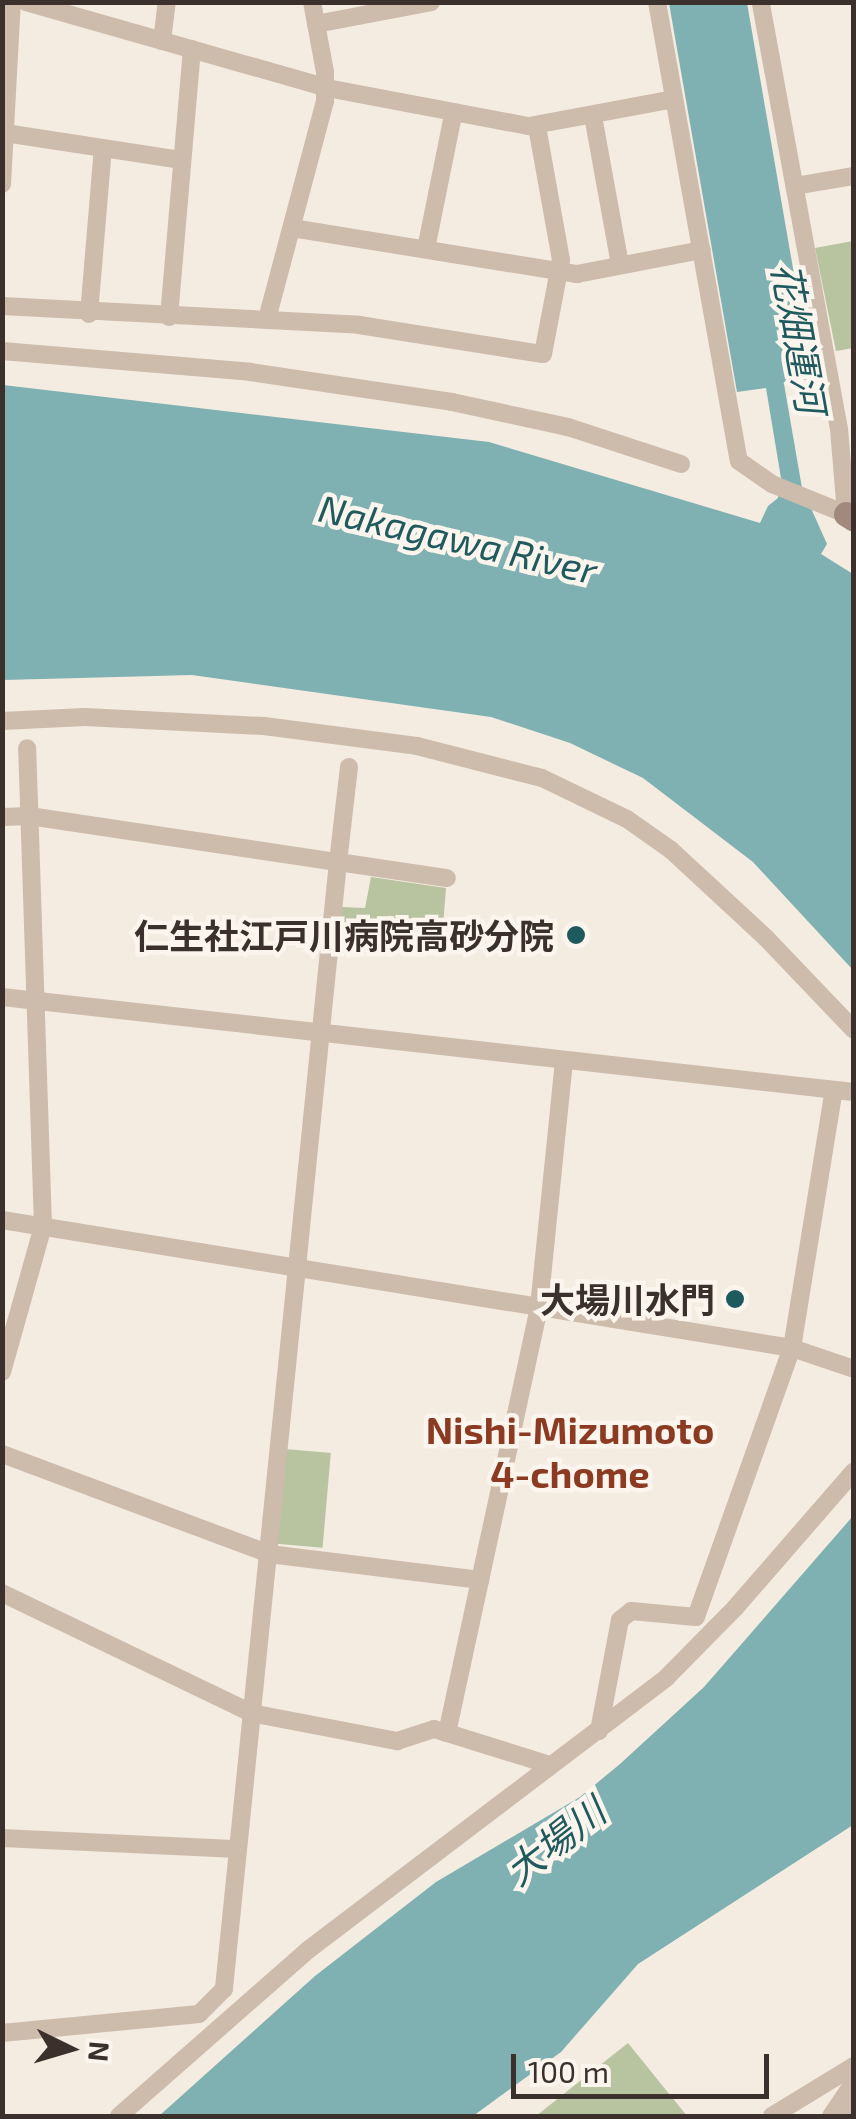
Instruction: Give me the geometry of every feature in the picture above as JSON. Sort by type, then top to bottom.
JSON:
[{"type":"street","points":[[2,184],[12,2]]},
{"type":"street","points":[[26,2],[65,8],[162,41],[327,88],[453,115],[537,126],[674,98]]},
{"type":"street","points":[[162,41],[167,2]]},
{"type":"street","points":[[267,319],[327,88],[312,2]]},
{"type":"street","points":[[658,2],[739,461],[772,484],[850,517],[846,451],[761,2]]},
{"type":"street","points":[[316,24],[418,4]]},
{"type":"street","points":[[169,317],[192,49]]},
{"type":"street","points":[[426,249],[453,115]]},
{"type":"street","points":[[593,116],[620,266]]},
{"type":"street","points":[[2,306],[89,314],[359,325],[536,356],[546,348],[560,271],[537,126]]},
{"type":"street","points":[[5,133],[182,160]]},
{"type":"street","points":[[89,314],[104,149]]},
{"type":"street","points":[[795,186],[854,176]]},
{"type":"street","points":[[292,228],[577,274],[702,250]]},
{"type":"street","points":[[2,351],[250,372],[452,402],[568,427],[681,464]]},
{"type":"street","points":[[2,720],[84,717],[264,726],[417,746],[542,778],[626,819],[671,850],[766,938],[854,1030]]},
{"type":"street","points":[[2,1372],[42,1226],[27,748]]},
{"type":"street","points":[[2,2033],[199,2014],[224,1989],[349,768]]},
{"type":"street","points":[[2,817],[29,816],[447,878]]},
{"type":"street","points":[[2,997],[844,1091],[792,1348],[696,1617],[631,1611],[620,1620],[600,1731]]},
{"type":"street","points":[[446,1733],[539,1307],[564,1061]]},
{"type":"street","points":[[2,1220],[792,1348],[854,1369]]},
{"type":"street","points":[[2,1454],[269,1554],[480,1580]]},
{"type":"street","points":[[118,2116],[308,1950],[600,1731],[688,1659],[854,1470]]},
{"type":"street","points":[[2,1593],[251,1712],[384,1739],[397,1740],[434,1728],[550,1766]]},
{"type":"street","points":[[2,1838],[238,1849]]},
{"type":"street","points":[[772,2116],[854,2066]]},
{"type":"street","points":[[831,2116],[854,2082]]},
{"type":"street","points":[[844,2116],[854,2110]]},
{"type":"green space","points":[[853,241],[853,348],[836,351],[815,248]]},
{"type":"green space","points":[[371,877],[446,888],[442,939],[339,928],[342,907],[365,908]]},
{"type":"green space","points":[[285,1449],[331,1453],[323,1548],[277,1544]]},
{"type":"green space","points":[[628,2043],[687,2116],[536,2116]]},
{"type":"water","points":[[669,3],[747,3],[812,378],[784,384],[802,488],[827,544],[821,554],[853,574],[853,970],[753,862],[643,778],[570,743],[491,717],[192,675],[3,680],[3,385],[489,442],[760,523],[768,506],[778,498],[781,478],[766,388],[737,392]]},
{"type":"water","name":"大場川","points":[[853,1516],[853,1825],[638,1964],[561,2052],[473,2116],[159,2116],[315,1976],[436,1882],[580,1797],[620,1764],[704,1687]]},
{"type":"place","name":"仁生社江戸川病院高砂分院","points":[[576,935]]},
{"type":"place","name":"大場川水門","points":[[735,1299]]},
{"type":"district","name":"Nishi-Mizumoto 4-chome","points":[[570,1452]]},
{"type":"water label","name":"花畑運河","points":[[799,338]]},
{"type":"water label","name":"Nakagawa River","points":[[458,539]]}]
